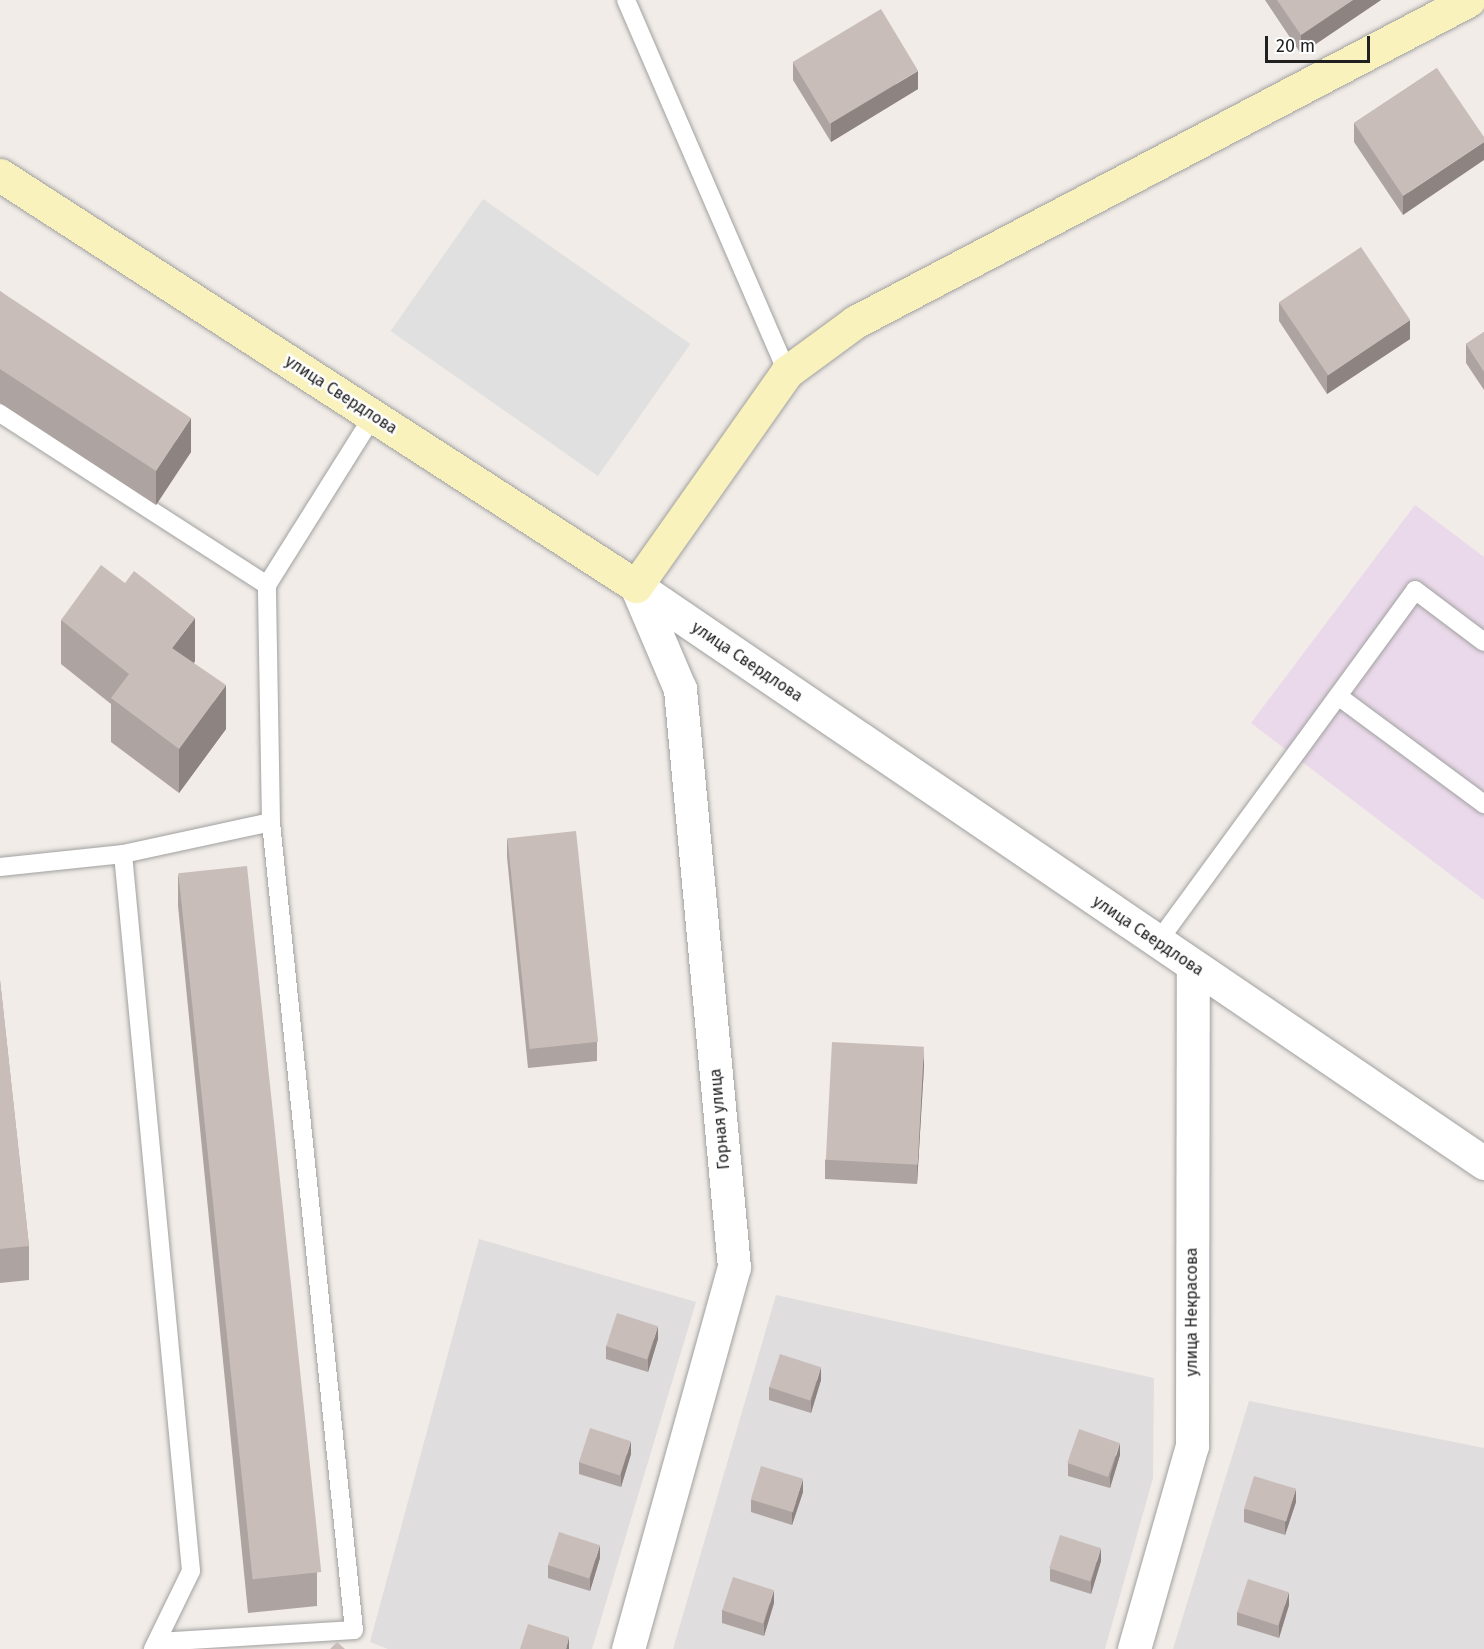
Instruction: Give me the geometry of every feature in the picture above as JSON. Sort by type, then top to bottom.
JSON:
[{"type":"street","points":[[636,586],[787,372],[855,322],[1470,0]]},
{"type":"street","name":"улица Свердлова","points":[[0,175],[636,586],[1192,967],[1484,1163]]},
{"type":"street","name":"Горная улица","points":[[628,1649],[734,1267],[680,689],[636,586]]},
{"type":"street","name":"улица Некрасова","points":[[1134,1649],[1192,1446],[1192,967]]},
{"type":"lane","points":[[626,0],[787,372]]},
{"type":"lane","points":[[0,413],[267,585]]},
{"type":"lane","points":[[123,854],[191,1571],[156,1646],[354,1630],[271,822],[267,585],[373,416]]},
{"type":"lane","points":[[1157,943],[1415,590],[1484,642]]},
{"type":"lane","points":[[1338,696],[1484,804]]},
{"type":"lane","points":[[0,867],[123,854],[271,822]]},
{"type":"shaded area","points":[[483,199],[690,344],[598,476],[391,331]]},
{"type":"shaded area","points":[[1415,505],[1484,557],[1484,900],[1251,723]]},
{"type":"shaded area","points":[[479,1239],[696,1302],[592,1649],[388,1649],[370,1642]]},
{"type":"shaded area","points":[[776,1295],[1154,1378],[1153,1478],[1105,1649],[673,1649]]},
{"type":"shaded area","points":[[1249,1401],[1484,1448],[1484,1649],[1173,1649]]},
{"type":"building","points":[[1277,0],[1353,0],[1301,35]]},
{"type":"building","points":[[881,9],[918,71],[830,124],[793,62]]},
{"type":"building","points":[[1437,68],[1484,137],[1484,142],[1403,196],[1354,123]]},
{"type":"building","points":[[1361,247],[1410,320],[1328,375],[1279,302]]},
{"type":"building","points":[[0,291],[191,418],[156,471],[0,369]]},
{"type":"building","points":[[1484,332],[1484,372],[1466,344]]},
{"type":"building","points":[[101,565],[125,583],[134,571],[195,618],[172,648],[226,685],[179,749],[111,698],[129,674],[61,620]]},
{"type":"building","points":[[576,831],[598,1042],[530,1049],[507,838]]},
{"type":"building","points":[[247,866],[321,1572],[253,1579],[178,873]]},
{"type":"building","points":[[0,980],[29,1246],[0,1249]]},
{"type":"building","points":[[832,1042],[924,1047],[918,1165],[826,1160]]},
{"type":"building","points":[[617,1313],[658,1326],[647,1360],[606,1346]]},
{"type":"building","points":[[780,1354],[821,1367],[810,1401],[769,1387]]},
{"type":"building","points":[[590,1428],[631,1441],[620,1476],[579,1462]]},
{"type":"building","points":[[1079,1429],[1120,1443],[1108,1477],[1067,1463]]},
{"type":"building","points":[[761,1466],[803,1479],[793,1512],[751,1499]]},
{"type":"building","points":[[1254,1476],[1296,1489],[1286,1521],[1244,1509]]},
{"type":"building","points":[[559,1532],[600,1545],[589,1579],[548,1565]]},
{"type":"building","points":[[1060,1535],[1101,1548],[1090,1582],[1049,1568]]},
{"type":"building","points":[[733,1577],[774,1590],[763,1624],[722,1610]]},
{"type":"building","points":[[1248,1579],[1289,1592],[1278,1626],[1237,1612]]},
{"type":"building","points":[[528,1624],[569,1637],[566,1649],[520,1649]]},
{"type":"building","points":[[337,1642],[345,1649],[330,1649]]}]
